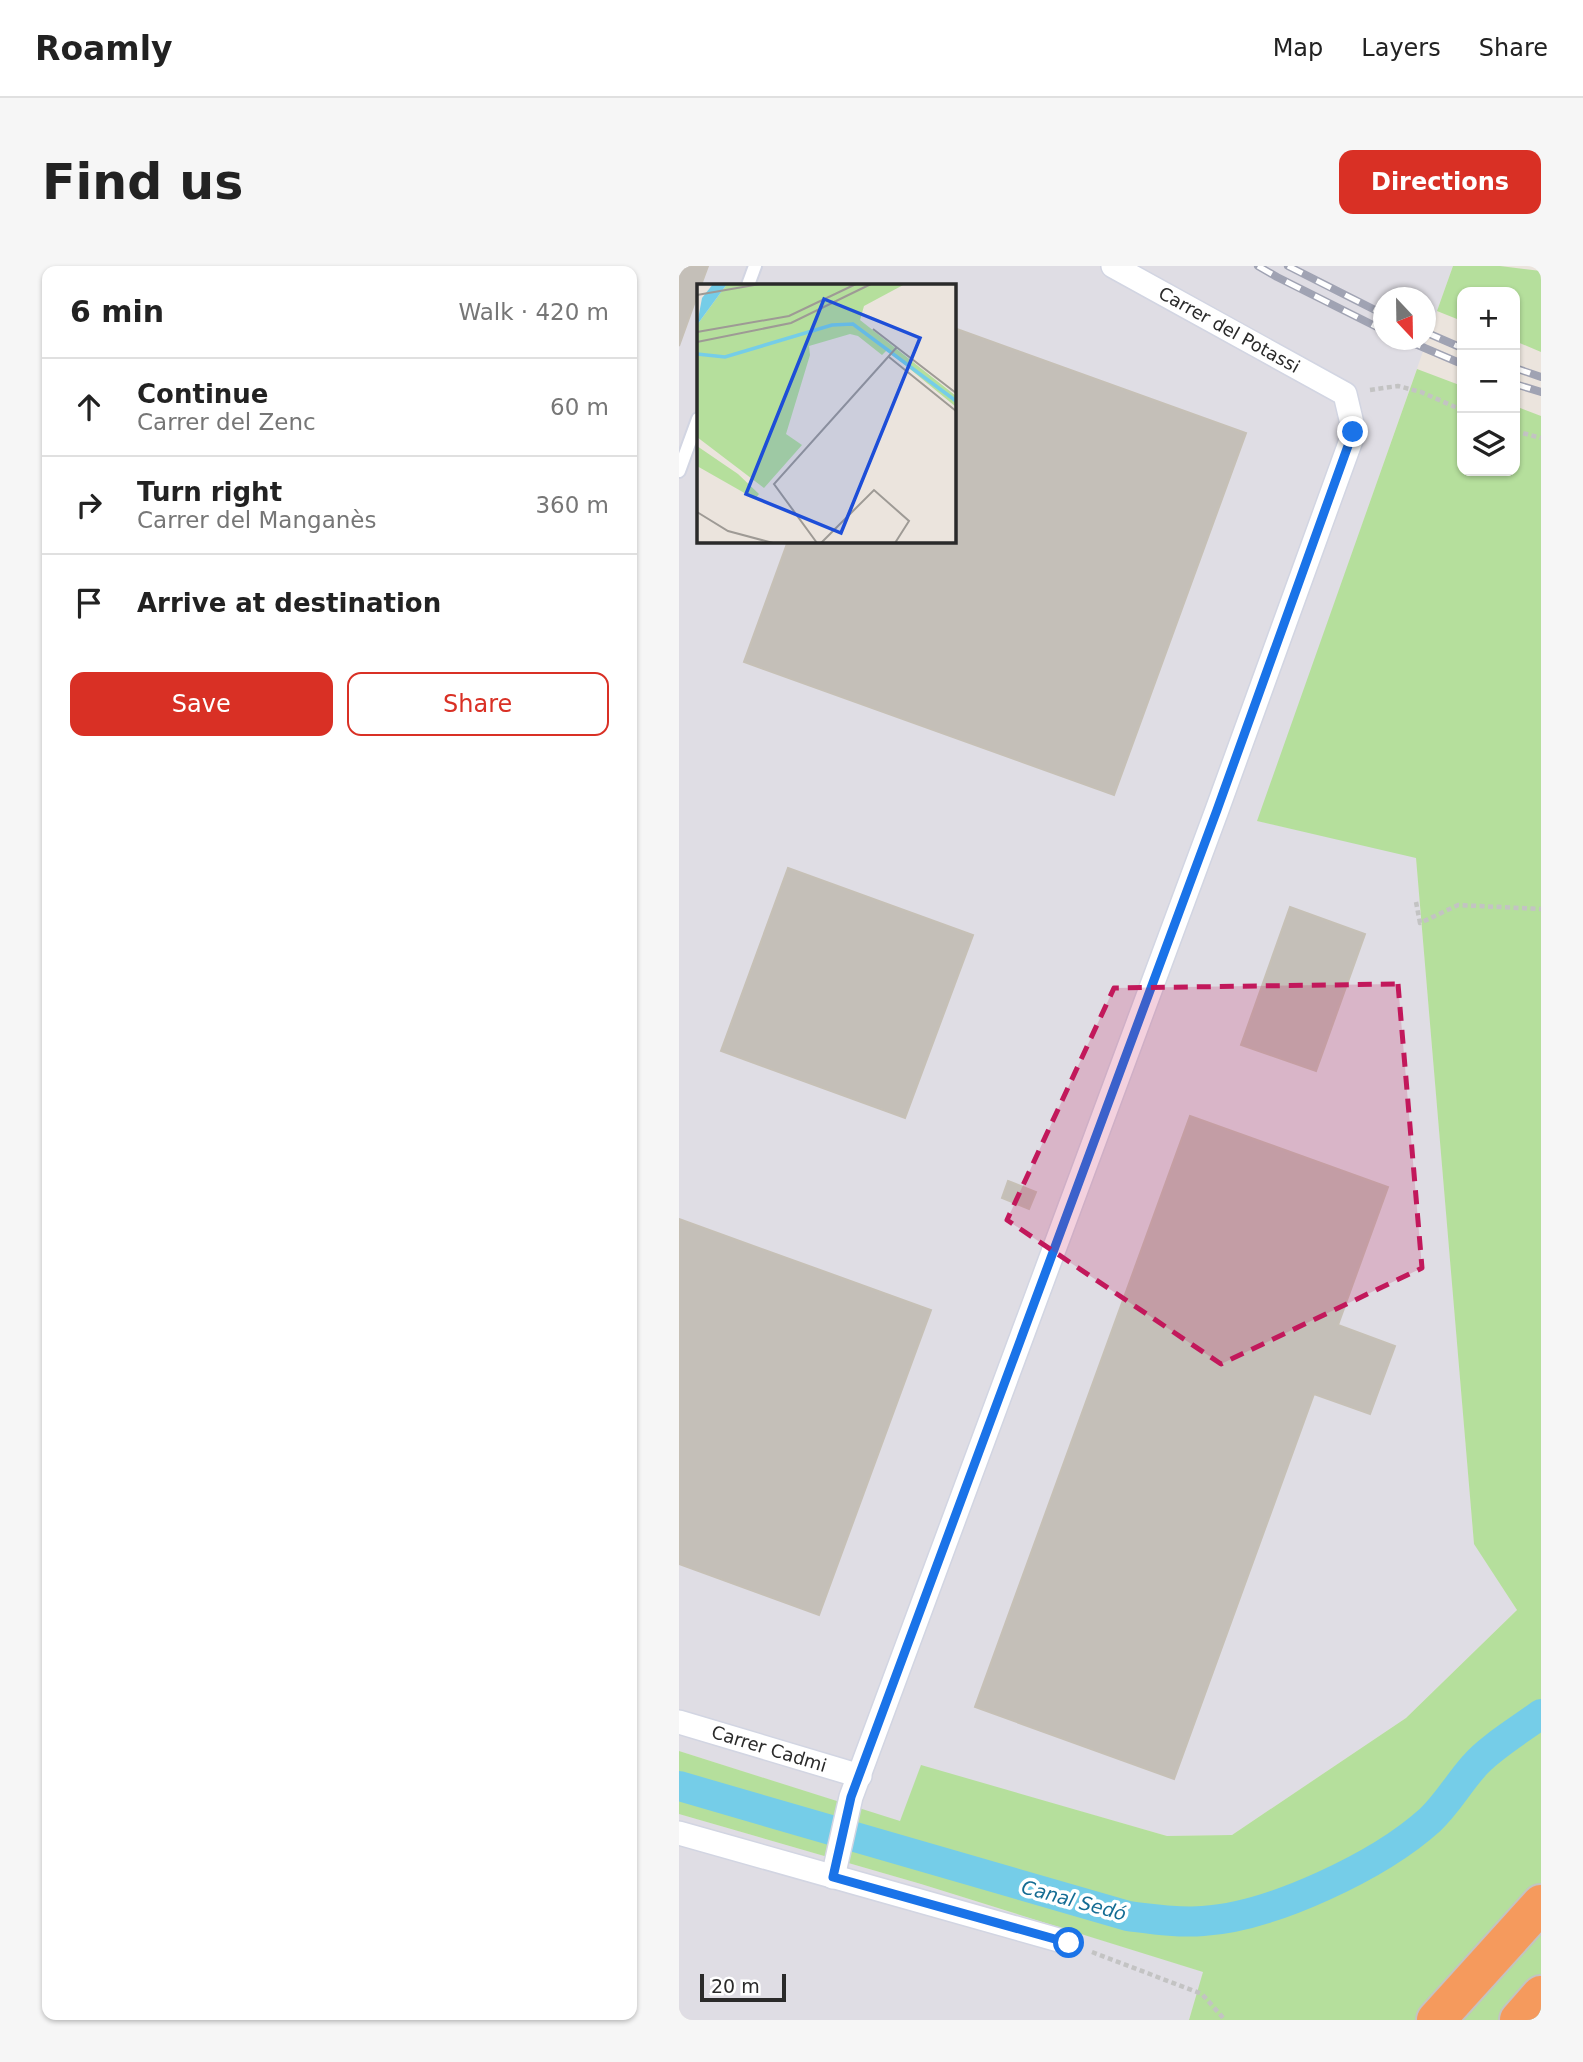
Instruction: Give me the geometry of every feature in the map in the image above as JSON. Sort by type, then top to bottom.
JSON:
[{"type":"highway","points":[[1436,2020],[1541,1904]]},
{"type":"highway","points":[[1519,2020],[1541,1995]]},
{"type":"street","name":"Carrer del Potassi","points":[[1113,266],[1345,394]]},
{"type":"street","points":[[835,1866],[855,1786],[1212,823],[1353,432],[1345,394]]},
{"type":"street","name":"Carrer Cadmi","points":[[679,1721],[855,1786]]},
{"type":"street","points":[[679,1833],[835,1866],[1069,1943]]},
{"type":"lane","points":[[748,284],[755,266]]},
{"type":"lane","points":[[679,471],[697,422]]},
{"type":"path","points":[[1345,394],[1398,386],[1421,392],[1457,408]]},
{"type":"path","points":[[1520,432],[1541,438]]},
{"type":"path","points":[[1416,902],[1420,923],[1458,905],[1541,909]]},
{"type":"path","points":[[1069,1943],[1202,1994],[1225,2020]]},
{"type":"highlighted area","points":[[1398,984],[1422,1268],[1221,1364],[1007,1220],[1114,988]]},
{"type":"shaded area","points":[[679,266],[1453,266],[1436,314],[1436,287],[1373,287],[1373,350],[1423,350],[1258,821],[1416,857],[1474,1543],[1517,1610],[1406,1718],[1232,1835],[1167,1836],[921,1766],[901,1822],[679,1751]]},
{"type":"shaded area","points":[[679,1814],[921,1884],[1204,1972],[1189,2020],[679,2020]]},
{"type":"green space","points":[[1453,266],[1500,266],[1541,271],[1541,352],[1520,343],[1520,287],[1457,287],[1457,319],[1437,311]]},
{"type":"green space","points":[[1417,369],[1457,384],[1457,476],[1520,476],[1520,408],[1541,416],[1541,2020],[1189,2020],[1203,1972],[921,1884],[679,1814],[679,1751],[900,1821],[921,1765],[1167,1836],[1232,1835],[1406,1718],[1517,1610],[1474,1544],[1416,858],[1257,821]]},
{"type":"building","points":[[679,266],[708,266],[701,284],[697,284],[697,296],[679,346]]},
{"type":"building","points":[[955,328],[1246,433],[1114,795],[744,662],[788,542],[955,542]]},
{"type":"building","points":[[788,868],[973,935],[905,1118],[721,1051]]},
{"type":"building","points":[[1290,907],[1365,934],[1316,1071],[1241,1045]]},
{"type":"building","points":[[1190,1116],[1388,1187],[1338,1325],[1395,1346],[1370,1414],[1314,1394],[1174,1779],[975,1707]]},
{"type":"building","points":[[1008,1181],[1036,1192],[1029,1209],[1002,1198]]},
{"type":"building","points":[[679,1219],[931,1310],[819,1615],[679,1564]]},
{"type":"waterway","name":"Canal Sedó","points":[[679,1786],[1128,1916],[1203,1921],[1260,1910],[1291,1899],[1383,1855],[1430,1820],[1488,1752],[1541,1714]]},
{"type":"railway","points":[[1258,266],[1373,325]]},
{"type":"railway","points":[[1288,266],[1373,309]]},
{"type":"railway","points":[[1436,337],[1457,346]]},
{"type":"railway","points":[[1429,350],[1457,362]]},
{"type":"railway","points":[[1520,370],[1541,377]]},
{"type":"railway","points":[[1520,386],[1541,392]]},
{"type":"route","points":[[1069,1943],[833,1877],[851,1797],[1217,810],[1353,432]]}]
